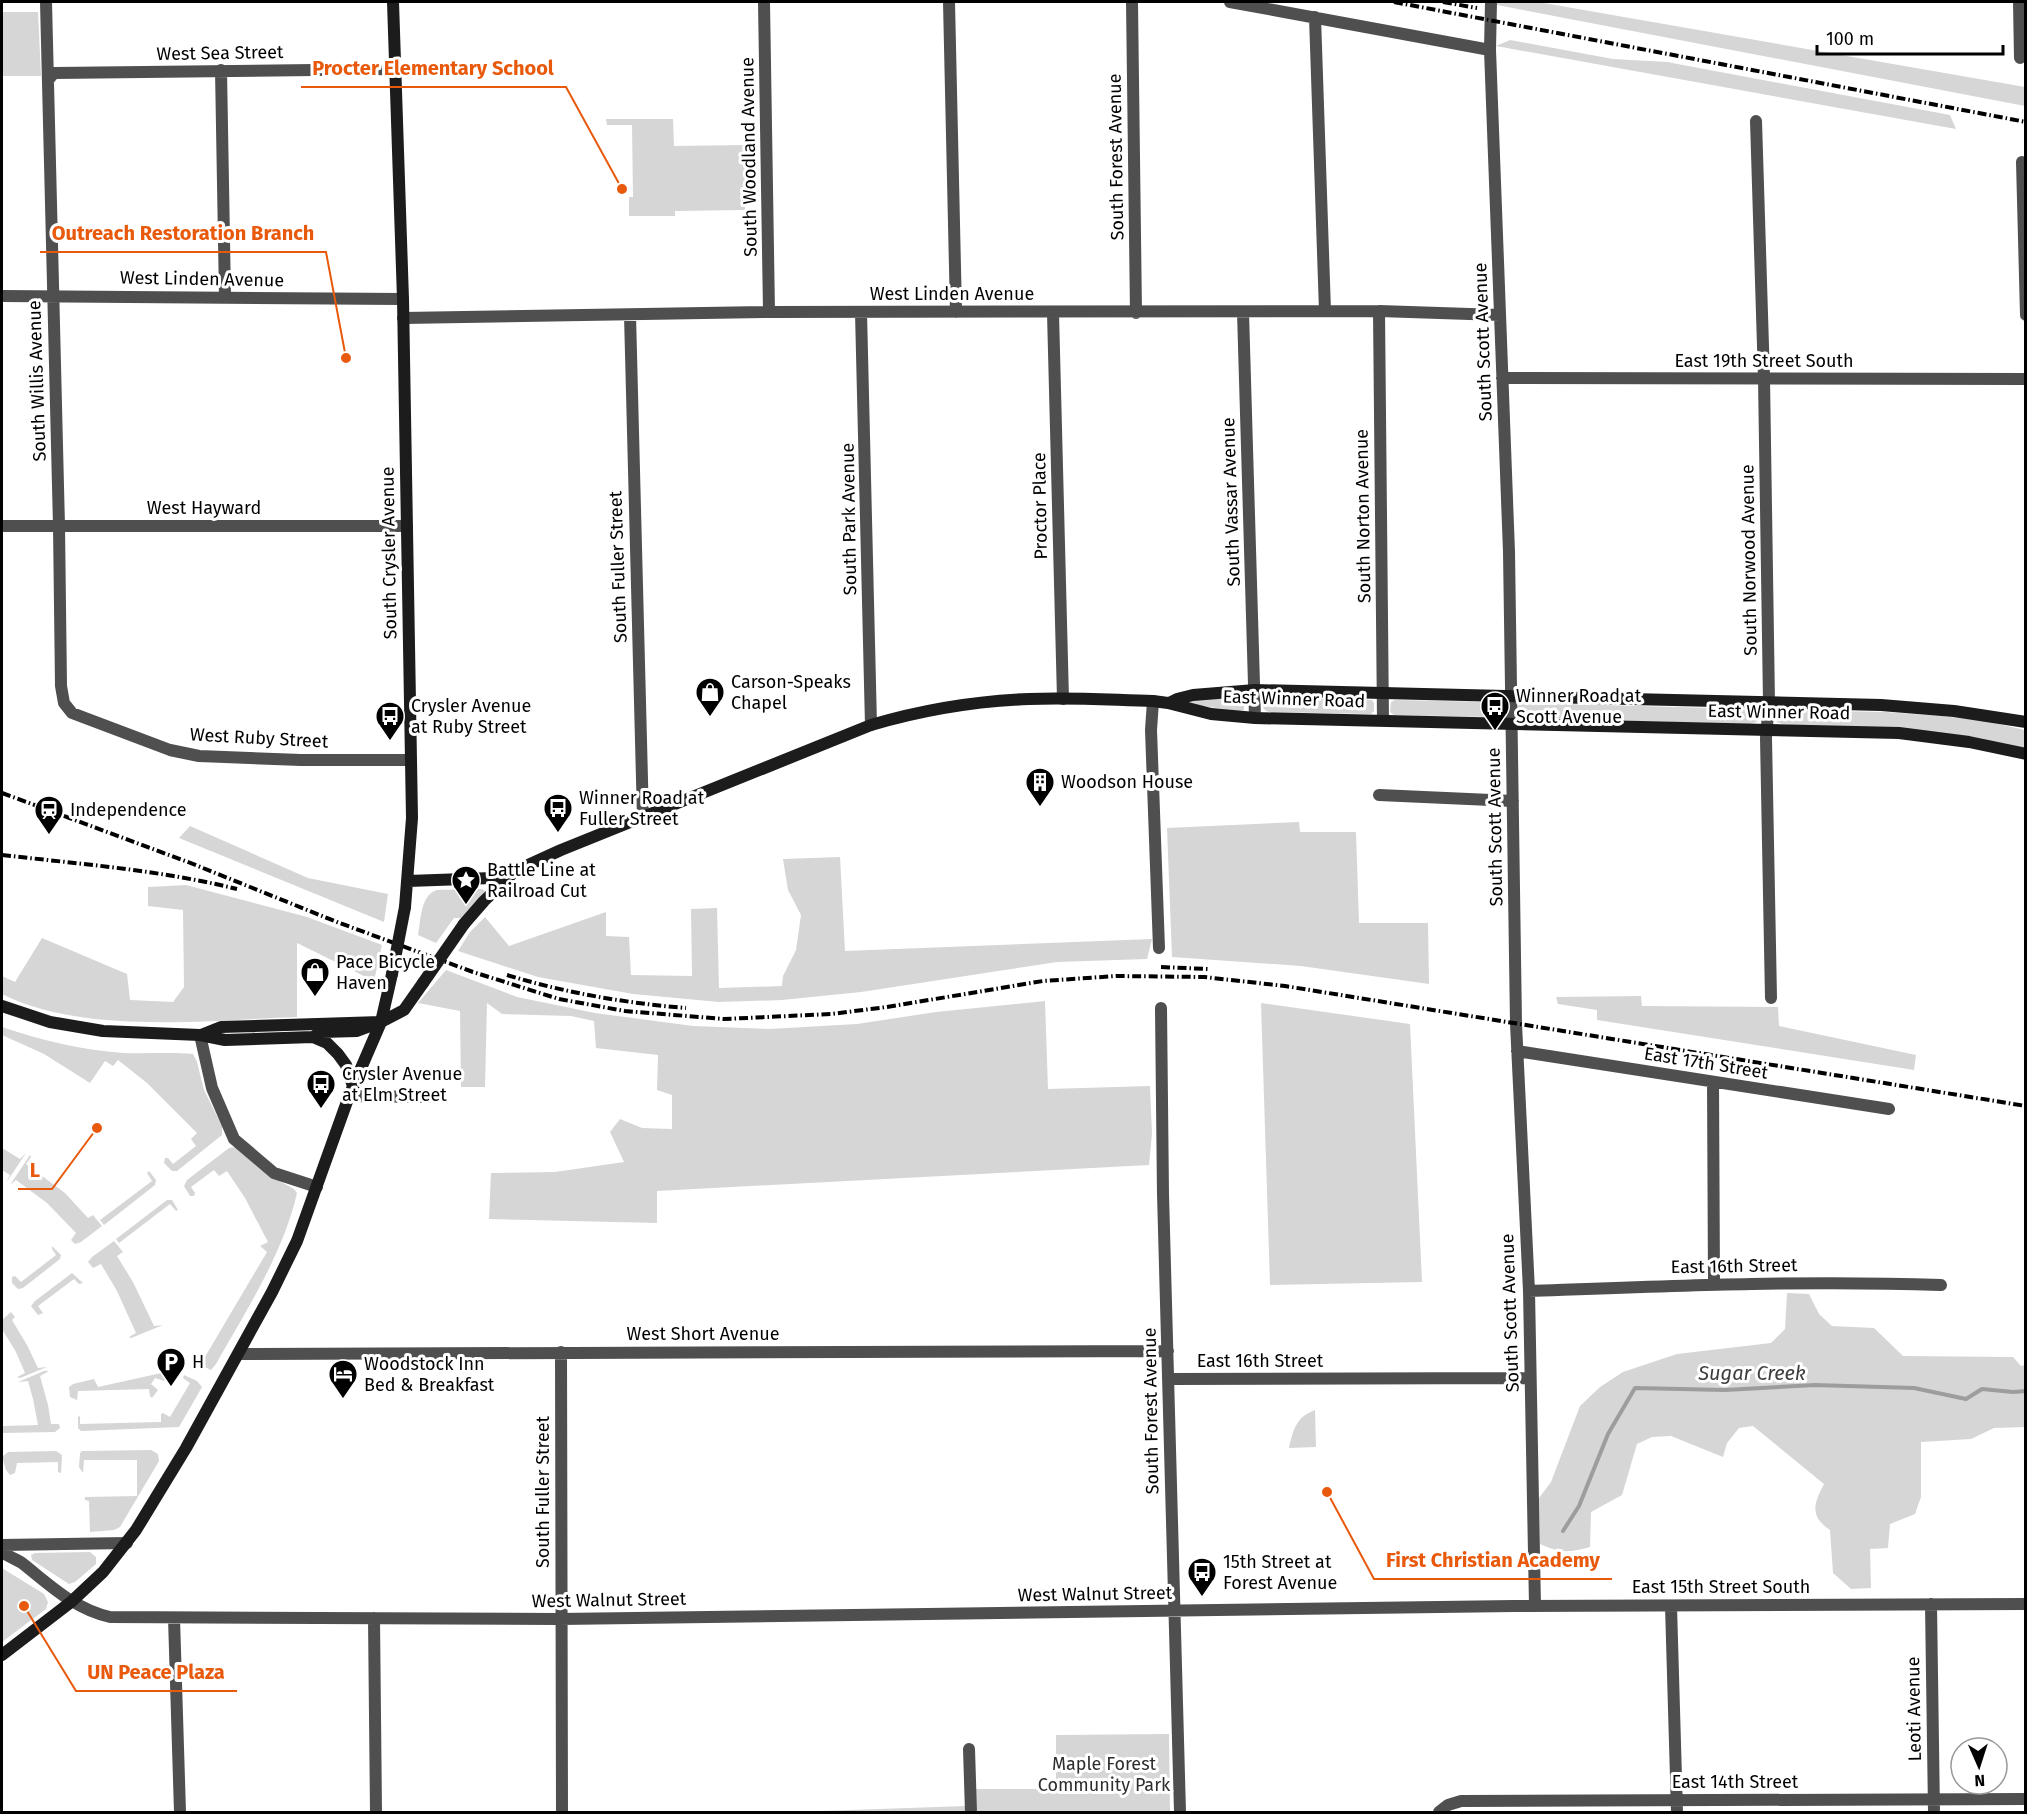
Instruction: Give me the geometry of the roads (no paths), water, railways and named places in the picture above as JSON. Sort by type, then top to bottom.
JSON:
[{"type":"street","name":"South Willis Avenue","points":[[46,2],[61,686],[64,703],[72,714],[111,729]]},
{"type":"street","name":"South Crysler Avenue","points":[[2,1656],[71,1602],[103,1572],[127,1542],[186,1449],[239,1354],[297,1241],[351,1091],[381,1022],[405,907],[412,818],[403,299],[393,2]]},
{"type":"street","name":"South Woodland Avenue","points":[[764,2],[769,312]]},
{"type":"street","points":[[949,2],[956,312]]},
{"type":"street","name":"South Forest Avenue","points":[[1132,2],[1136,313]]},
{"type":"street","points":[[1230,2],[1490,51]]},
{"type":"street","points":[[2019,2],[2019,58]]},
{"type":"street","name":"South Scott Avenue","points":[[1491,6],[1490,51],[1509,552],[1517,1051],[1528,1291],[1535,1606]]},
{"type":"street","points":[[1315,17],[1324,311]]},
{"type":"street","name":"West Sea Street","points":[[48,80],[54,73],[395,69]]},
{"type":"street","points":[[221,70],[225,297]]},
{"type":"street","name":"South Norwood Avenue","points":[[1756,121],[1764,378],[1770,702],[1766,730],[1771,998]]},
{"type":"street","points":[[2022,162],[2025,315]]},
{"type":"street","name":"West Linden Avenue","points":[[2,296],[403,299]]},
{"type":"street","name":"West Linden Avenue","points":[[403,318],[769,312],[1379,311],[1500,315]]},
{"type":"street","name":"South Norton Avenue","points":[[1379,311],[1383,720]]},
{"type":"street","name":"South Park Avenue","points":[[861,312],[872,725]]},
{"type":"street","name":"South Vassar Avenue","points":[[1243,312],[1255,718]]},
{"type":"street","name":"Proctor Place","points":[[1053,313],[1063,699]]},
{"type":"street","name":"South Fuller Street","points":[[630,315],[643,818]]},
{"type":"street","name":"East 19th Street South","points":[[1502,378],[2025,379]]},
{"type":"street","name":"West Hayward","points":[[2,526],[407,526]]},
{"type":"street","name":"East Winner Road","points":[[1168,703],[1193,695],[1255,690],[1383,692],[1921,707],[2025,722]]},
{"type":"street","points":[[408,881],[472,880],[492,878],[515,871],[561,850],[872,725],[903,715],[972,704],[1029,699],[1168,703]]},
{"type":"street","points":[[1153,701],[1151,730],[1159,948]]},
{"type":"street","name":"East Winner Road","points":[[1168,703],[1211,714],[1255,718],[1909,734],[1969,742],[2025,754]]},
{"type":"street","name":"West Ruby Street","points":[[111,729],[170,750],[199,756],[290,760],[410,760]]},
{"type":"street","points":[[1379,795],[1512,801]]},
{"type":"street","points":[[313,1037],[322,1032],[357,1031],[404,1010],[464,924],[515,871]]},
{"type":"street","points":[[2,1006],[50,1022],[103,1031],[200,1035],[225,1040],[313,1037],[327,1043],[339,1054],[346,1065],[351,1091],[428,1096]]},
{"type":"street","name":"South Forest Avenue","points":[[1161,1008],[1163,1194],[1180,1812]]},
{"type":"street","points":[[200,1035],[221,1027],[381,1022]]},
{"type":"street","points":[[200,1035],[212,1088],[234,1139],[274,1173],[317,1187]]},
{"type":"street","name":"East 17th Street","points":[[1517,1051],[1889,1109]]},
{"type":"street","points":[[1713,1082],[1713,1284]]},
{"type":"street","name":"East 16th Street","points":[[1528,1291],[1713,1284],[1941,1285]]},
{"type":"street","name":"West Short Avenue","points":[[239,1354],[1168,1351]]},
{"type":"street","name":"South Fuller Street","points":[[561,1352],[562,1812]]},
{"type":"street","name":"East 16th Street","points":[[1169,1379],[1530,1378]]},
{"type":"street","points":[[2,1545],[127,1542]]},
{"type":"street","name":"West Walnut Street","points":[[2,1552],[19,1561],[71,1602],[93,1613],[110,1617],[560,1618],[1237,1611]]},
{"type":"street","name":"Leoti Avenue","points":[[1931,1604],[1934,1806]]},
{"type":"street","name":"East 15th Street South","points":[[1237,1611],[1535,1606],[2025,1604]]},
{"type":"street","points":[[1671,1606],[1677,1806]]},
{"type":"street","points":[[174,1618],[180,1812]]},
{"type":"street","points":[[374,1618],[376,1812]]},
{"type":"street","points":[[969,1749],[971,1812]]},
{"type":"street","name":"East 14th Street","points":[[1442,1810],[1461,1801],[1677,1806],[1934,1806],[2025,1799]]},
{"type":"waterway","name":"Sugar Creek","points":[[1563,1531],[1579,1506],[1608,1434],[1635,1388],[1725,1390],[1815,1385],[1914,1388],[1966,1399],[1982,1389],[2026,1391]]},
{"type":"railway","points":[[1394,2],[2026,122]]},
{"type":"railway","points":[[1443,2],[1477,8]]},
{"type":"railway","points":[[2,793],[473,972],[559,999],[625,1011],[724,1019],[831,1014],[1043,981],[1116,976],[1204,977],[1285,986],[2026,1106]]},
{"type":"railway","points":[[2,855],[149,872],[237,889]]},
{"type":"railway","points":[[1161,967],[1208,969]]},
{"type":"railway","points":[[507,975],[596,996],[686,1008]]},
{"type":"place","name":"Procter Elementary School","points":[[622,189]]},
{"type":"place","name":"Outreach Restoration Branch","points":[[346,358]]},
{"type":"place","name":"Carson-Speaks Chapel","points":[[710,718]]},
{"type":"place","name":"Winner Road at Scott Avenue","points":[[1495,732]]},
{"type":"place","name":"Crysler Avenue at Ruby Street","points":[[390,742]]},
{"type":"place","name":"Woodson House","points":[[1040,808]]},
{"type":"place","name":"Winner Road at Fuller Street","points":[[558,834]]},
{"type":"place","name":"Independence","points":[[49,836]]},
{"type":"place","name":"Battle Line at Railroad Cut","points":[[466,906]]},
{"type":"place","name":"Pace Bicycle Haven","points":[[315,998]]},
{"type":"place","name":"Crysler Avenue at Elm Street","points":[[321,1110]]},
{"type":"place","name":"L","points":[[97,1128]]},
{"type":"place","name":"H","points":[[171,1388]]},
{"type":"place","name":"Woodstock Inn Bed & Breakfast","points":[[343,1400]]},
{"type":"place","name":"First Christian Academy","points":[[1327,1492]]},
{"type":"place","name":"15th Street at Forest Avenue","points":[[1202,1598]]},
{"type":"place","name":"UN Peace Plaza","points":[[24,1606]]},
{"type":"park label","name":"Maple Forest Community Park","points":[[1104,1774]]}]
